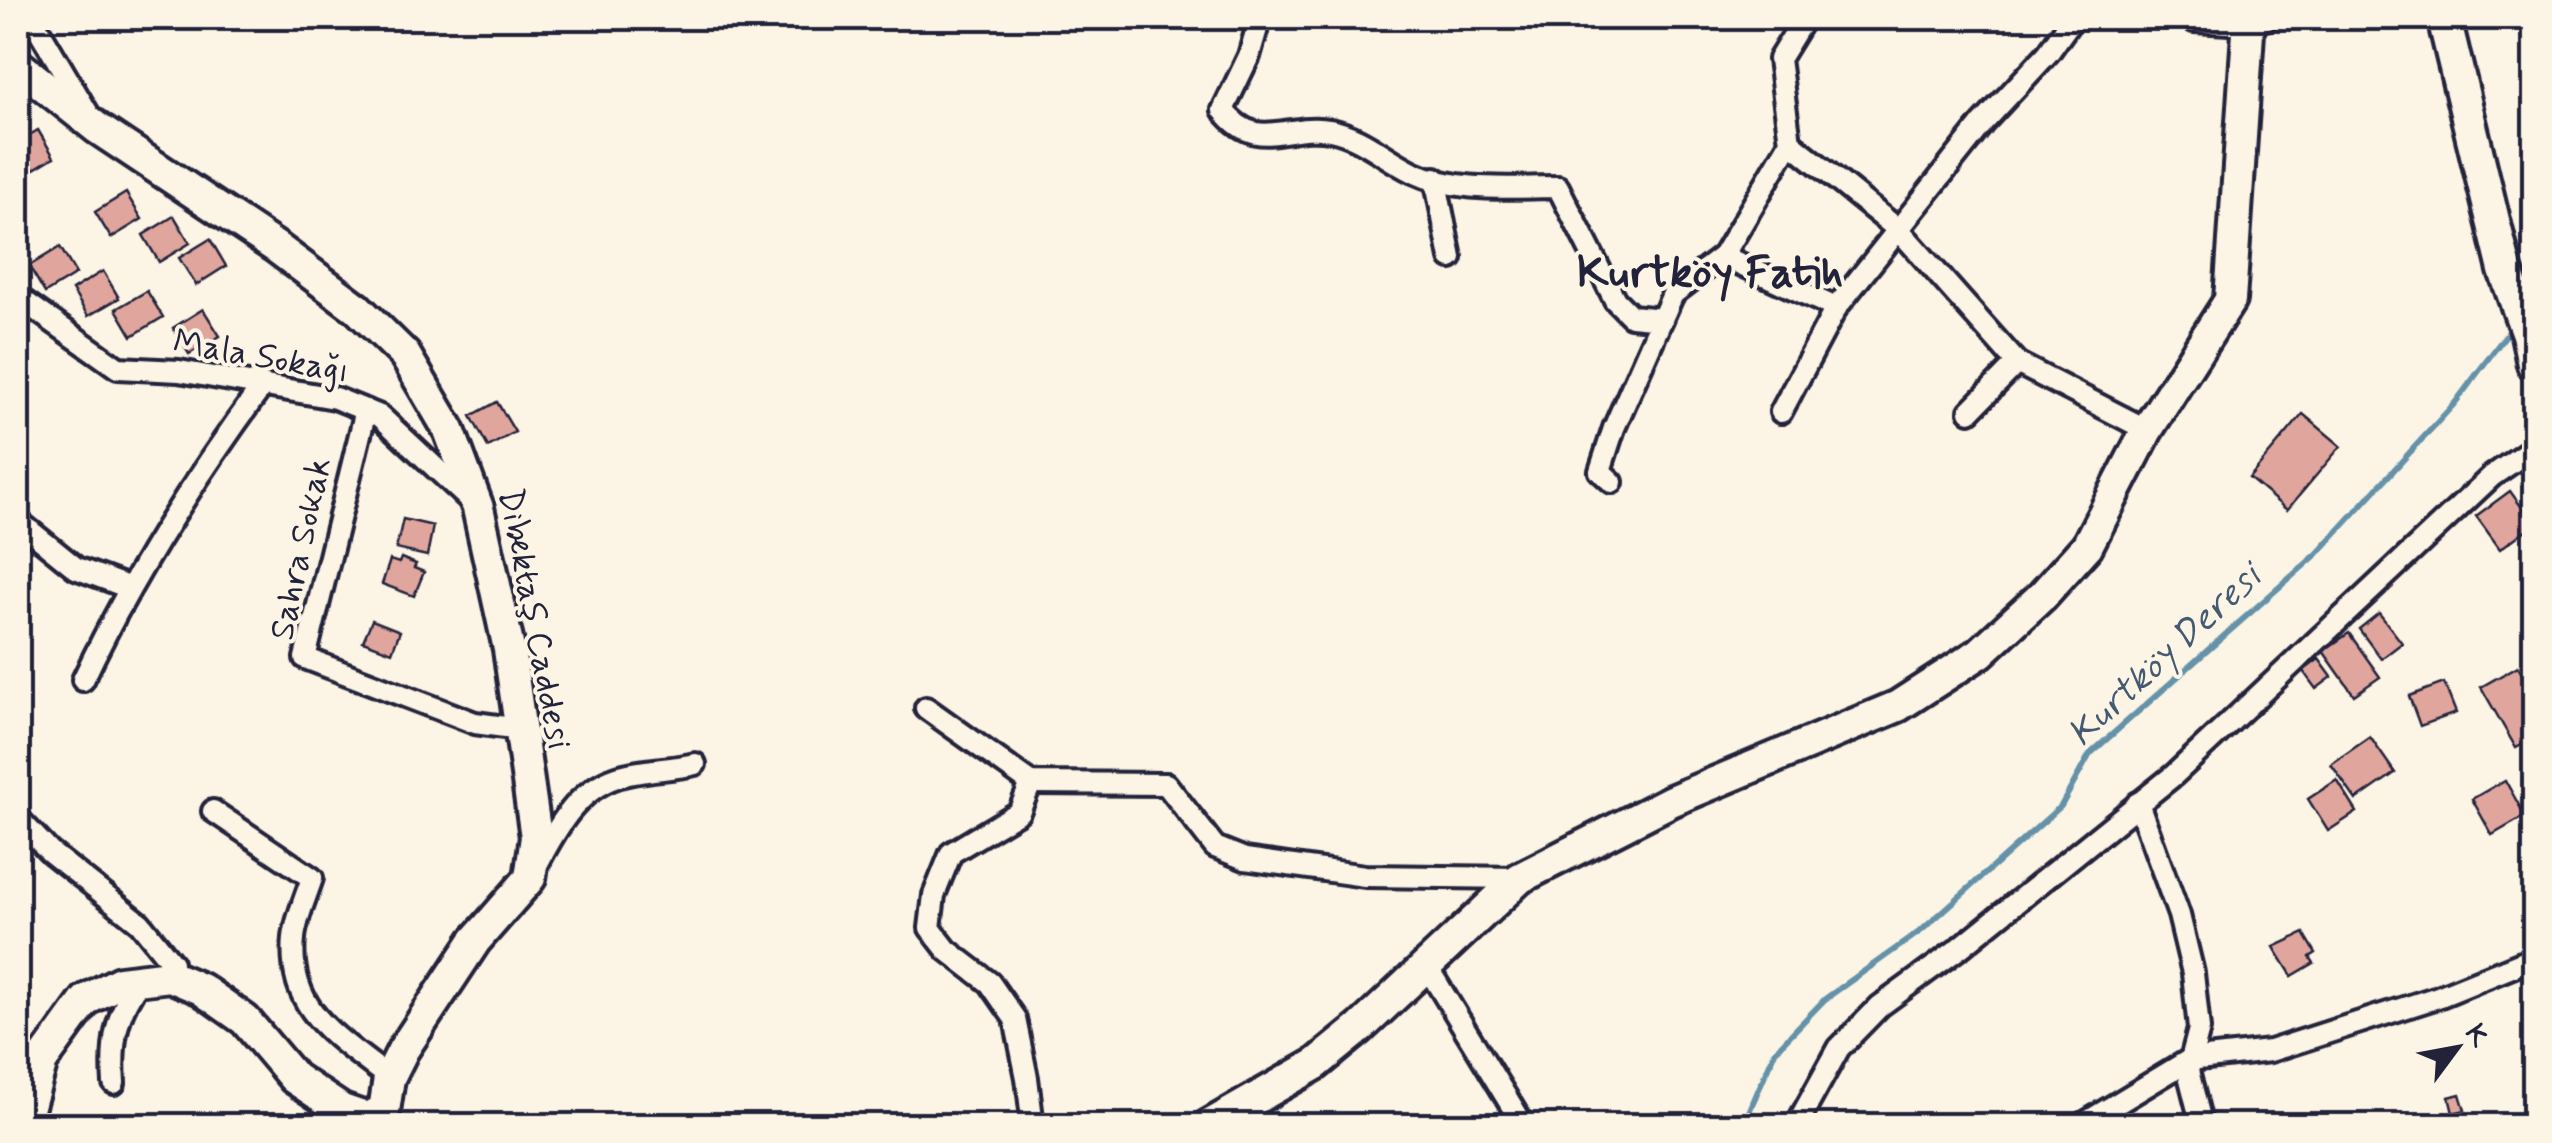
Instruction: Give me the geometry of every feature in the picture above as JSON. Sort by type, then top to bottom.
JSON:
[{"type":"main road","points":[[2444,18],[2505,270],[2531,349]]},
{"type":"street","points":[[32,18],[96,128]]},
{"type":"street","points":[[1260,18],[1248,56],[1223,110],[1234,125],[1256,134],[1326,129],[1358,138],[1415,173],[1472,187],[1558,186],[1614,300],[1632,316],[1662,320]]},
{"type":"street","points":[[1612,482],[1600,471],[1614,428],[1673,294],[1723,256],[1790,142],[1778,59],[1800,25],[1800,18]]},
{"type":"street","points":[[1780,412],[1836,308],[1983,123],[2048,53],[2074,18]]},
{"type":"street","points":[[1208,1126],[1242,1117],[1316,1064],[1520,878],[1671,801],[1898,706],[1980,653],[2042,596],[2087,546],[2148,430],[2230,300],[2255,20],[2189,18]]},
{"type":"street","name":"Dibektaş Caddesi","points":[[18,65],[96,128],[278,248],[357,308],[405,354],[449,430],[478,508],[509,649],[536,837],[530,878]]},
{"type":"street","points":[[1790,142],[1900,231],[2018,362],[2148,430]]},
{"type":"street","points":[[1435,178],[1451,258]]},
{"type":"street","points":[[1723,256],[1836,308]]},
{"type":"street","name":"Mala Sokağı","points":[[18,297],[118,368],[179,371],[335,398],[380,416],[478,508]]},
{"type":"street","points":[[1970,411],[2018,362]]},
{"type":"street","points":[[83,680],[130,588],[206,463],[262,385]]},
{"type":"street","name":"Sahra Sokak","points":[[366,410],[304,658],[475,723],[520,729]]},
{"type":"street","points":[[1796,1126],[1839,1048],[1880,1006],[1962,948],[2174,775],[2492,476],[2534,447]]},
{"type":"street","points":[[18,521],[76,568],[130,588]]},
{"type":"street","points":[[926,708],[1032,783],[1166,784],[1214,847],[1246,860],[1364,876],[1520,878]]},
{"type":"street","points":[[22,1126],[42,1061],[86,1000],[120,982],[156,978],[202,989],[245,1020],[294,1078],[342,1110],[381,1121],[388,1078],[403,1050],[475,941],[530,878],[567,813],[586,795],[616,778],[695,764]]},
{"type":"street","points":[[1032,783],[1019,812],[951,853],[934,895],[930,928],[947,950],[990,983],[1014,1019],[1028,1078],[1032,1126]]},
{"type":"street","points":[[2138,804],[2179,915],[2192,973],[2199,1029],[2188,1071],[2202,1126]]},
{"type":"street","points":[[213,810],[312,878],[294,936],[294,982],[317,1019],[388,1078]]},
{"type":"street","points":[[18,818],[50,852],[140,923],[172,964],[122,1004],[112,1056],[114,1083]]},
{"type":"street","points":[[2080,1126],[2189,1060],[2270,1050],[2438,997],[2534,958]]},
{"type":"street","points":[[1426,965],[1522,1123]]},
{"type":"building","points":[[38,130],[54,157],[24,175],[18,166],[18,142]]},
{"type":"building","points":[[126,193],[142,219],[111,238],[95,212]]},
{"type":"building","points":[[174,216],[190,243],[159,262],[143,235]]},
{"type":"building","points":[[210,239],[226,266],[196,285],[179,258]]},
{"type":"building","points":[[60,247],[76,274],[45,293],[29,266]]},
{"type":"building","points":[[103,271],[119,298],[88,316],[72,290]]},
{"type":"building","points":[[147,291],[163,317],[132,336],[116,309]]},
{"type":"building","points":[[203,309],[220,336],[189,354],[173,328]]},
{"type":"building","points":[[497,402],[515,432],[488,447],[471,416]]},
{"type":"building","points":[[2303,414],[2341,446],[2287,510],[2249,478]]},
{"type":"building","points":[[2510,491],[2534,524],[2500,549],[2476,516]]},
{"type":"building","points":[[403,519],[433,526],[427,556],[396,549]]},
{"type":"building","points":[[401,558],[424,572],[414,596],[382,584],[390,560],[399,563]]},
{"type":"building","points":[[2379,613],[2402,643],[2381,659],[2359,629]]},
{"type":"building","points":[[372,620],[400,631],[392,652],[363,641]]},
{"type":"building","points":[[2349,633],[2380,677],[2354,695],[2323,651]]},
{"type":"building","points":[[2319,659],[2332,677],[2316,689],[2303,671]]},
{"type":"building","points":[[2518,666],[2534,694],[2534,738],[2516,748],[2481,687]]},
{"type":"building","points":[[2444,683],[2456,713],[2420,726],[2409,696]]},
{"type":"building","points":[[2370,737],[2395,773],[2356,800],[2331,764]]},
{"type":"building","points":[[2337,780],[2357,812],[2328,831],[2308,799]]},
{"type":"building","points":[[2505,780],[2525,816],[2492,835],[2472,799]]},
{"type":"building","points":[[2304,933],[2316,953],[2310,957],[2314,963],[2292,976],[2274,947]]},
{"type":"building","points":[[2460,1094],[2465,1110],[2453,1113],[2449,1097]]},
{"type":"waterway","name":"Kurtköy Deresi","points":[[1743,1126],[1775,1051],[1825,999],[1922,930],[2061,806],[2090,754],[2317,554],[2455,403],[2514,324]]},
{"type":"district","name":"Kurtköy Fatih","points":[[1710,273]]}]
